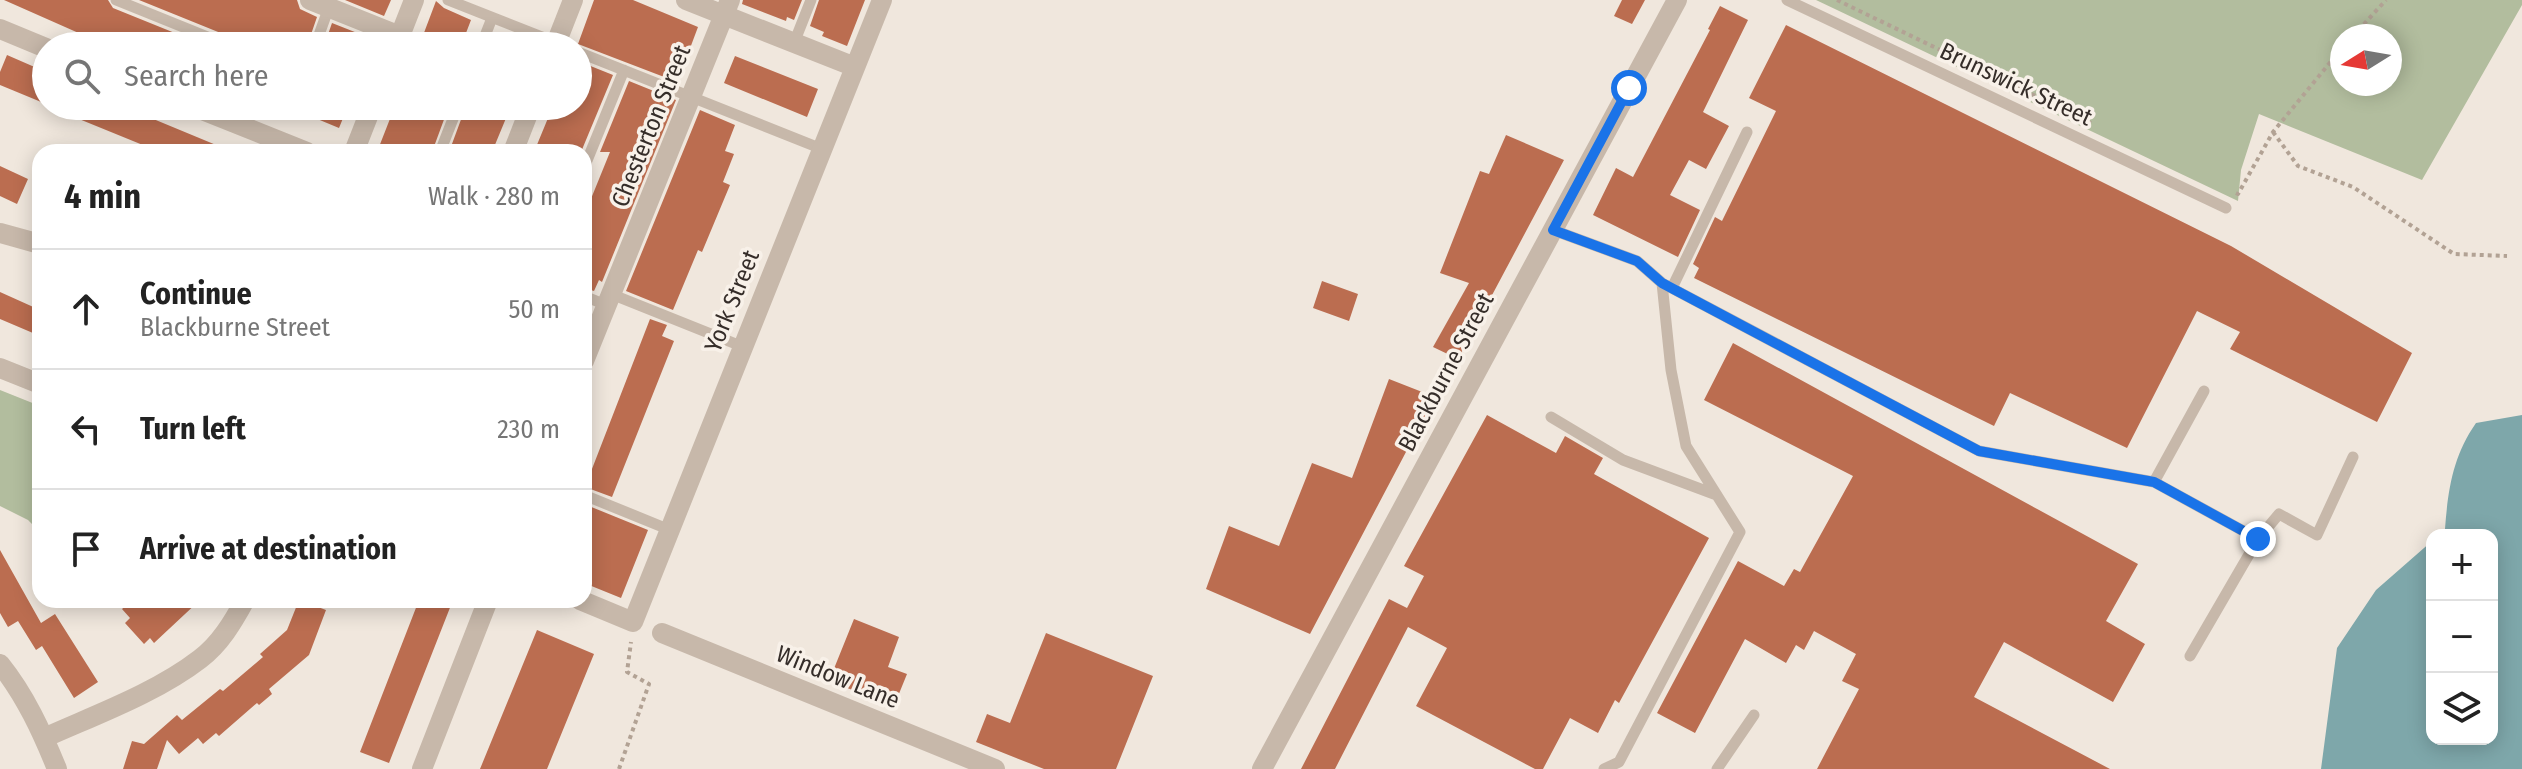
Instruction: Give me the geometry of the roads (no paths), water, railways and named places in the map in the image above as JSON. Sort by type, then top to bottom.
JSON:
[{"type":"street","points":[[402,32],[414,0]]},
{"type":"street","points":[[562,32],[573,0]]},
{"type":"street","points":[[686,0],[727,8],[794,43],[855,67]]},
{"type":"street","name":"York Street","points":[[592,605],[633,622],[882,0]]},
{"type":"street","name":"Blackburne Street","points":[[1262,769],[1677,0]]},
{"type":"street","points":[[319,4],[379,32]]},
{"type":"street","name":"Chesterton Street","points":[[592,341],[727,8]]},
{"type":"street","points":[[0,29],[32,42]]},
{"type":"street","points":[[227,120],[287,144]]},
{"type":"street","points":[[357,144],[367,120]]},
{"type":"street","points":[[516,144],[526,120]]},
{"type":"street","points":[[0,233],[32,242]]},
{"type":"street","points":[[0,368],[32,381]]},
{"type":"street","points":[[44,738],[146,691],[200,659],[224,635],[240,608]]},
{"type":"street","points":[[422,769],[485,608]]},
{"type":"street","name":"Window Lane","points":[[662,633],[995,769]]},
{"type":"street","points":[[4,678],[44,738],[57,769]]},
{"type":"lane","points":[[116,0],[143,5],[200,32]]},
{"type":"lane","points":[[448,0],[526,32]]},
{"type":"lane","points":[[794,43],[811,0]]},
{"type":"lane","name":"Brunswick Street","points":[[1787,0],[2226,208]]},
{"type":"lane","points":[[316,32],[319,4]]},
{"type":"lane","points":[[486,32],[492,18]]},
{"type":"lane","points":[[592,57],[822,149]]},
{"type":"lane","points":[[592,148],[624,70]]},
{"type":"lane","points":[[443,144],[453,120]]},
{"type":"lane","points":[[1604,769],[1619,762],[1740,532],[1686,446],[1671,370],[1667,285],[1747,132]]},
{"type":"lane","points":[[1553,230],[1637,261],[1667,285],[1979,451],[2154,482],[2258,539]]},
{"type":"lane","points":[[592,297],[609,300],[741,346]]},
{"type":"lane","points":[[2154,482],[2204,391]]},
{"type":"lane","points":[[1551,417],[1623,460],[1715,494]]},
{"type":"lane","points":[[2190,656],[2258,539],[2279,514],[2317,535],[2353,457]]},
{"type":"lane","points":[[592,498],[670,530]]},
{"type":"lane","points":[[1717,769],[1754,715]]},
{"type":"water","points":[[2522,415],[2522,769],[2321,769],[2337,648],[2376,590],[2426,546],[2426,745],[2498,745],[2498,529],[2445,529],[2457,460],[2476,423]]}]
